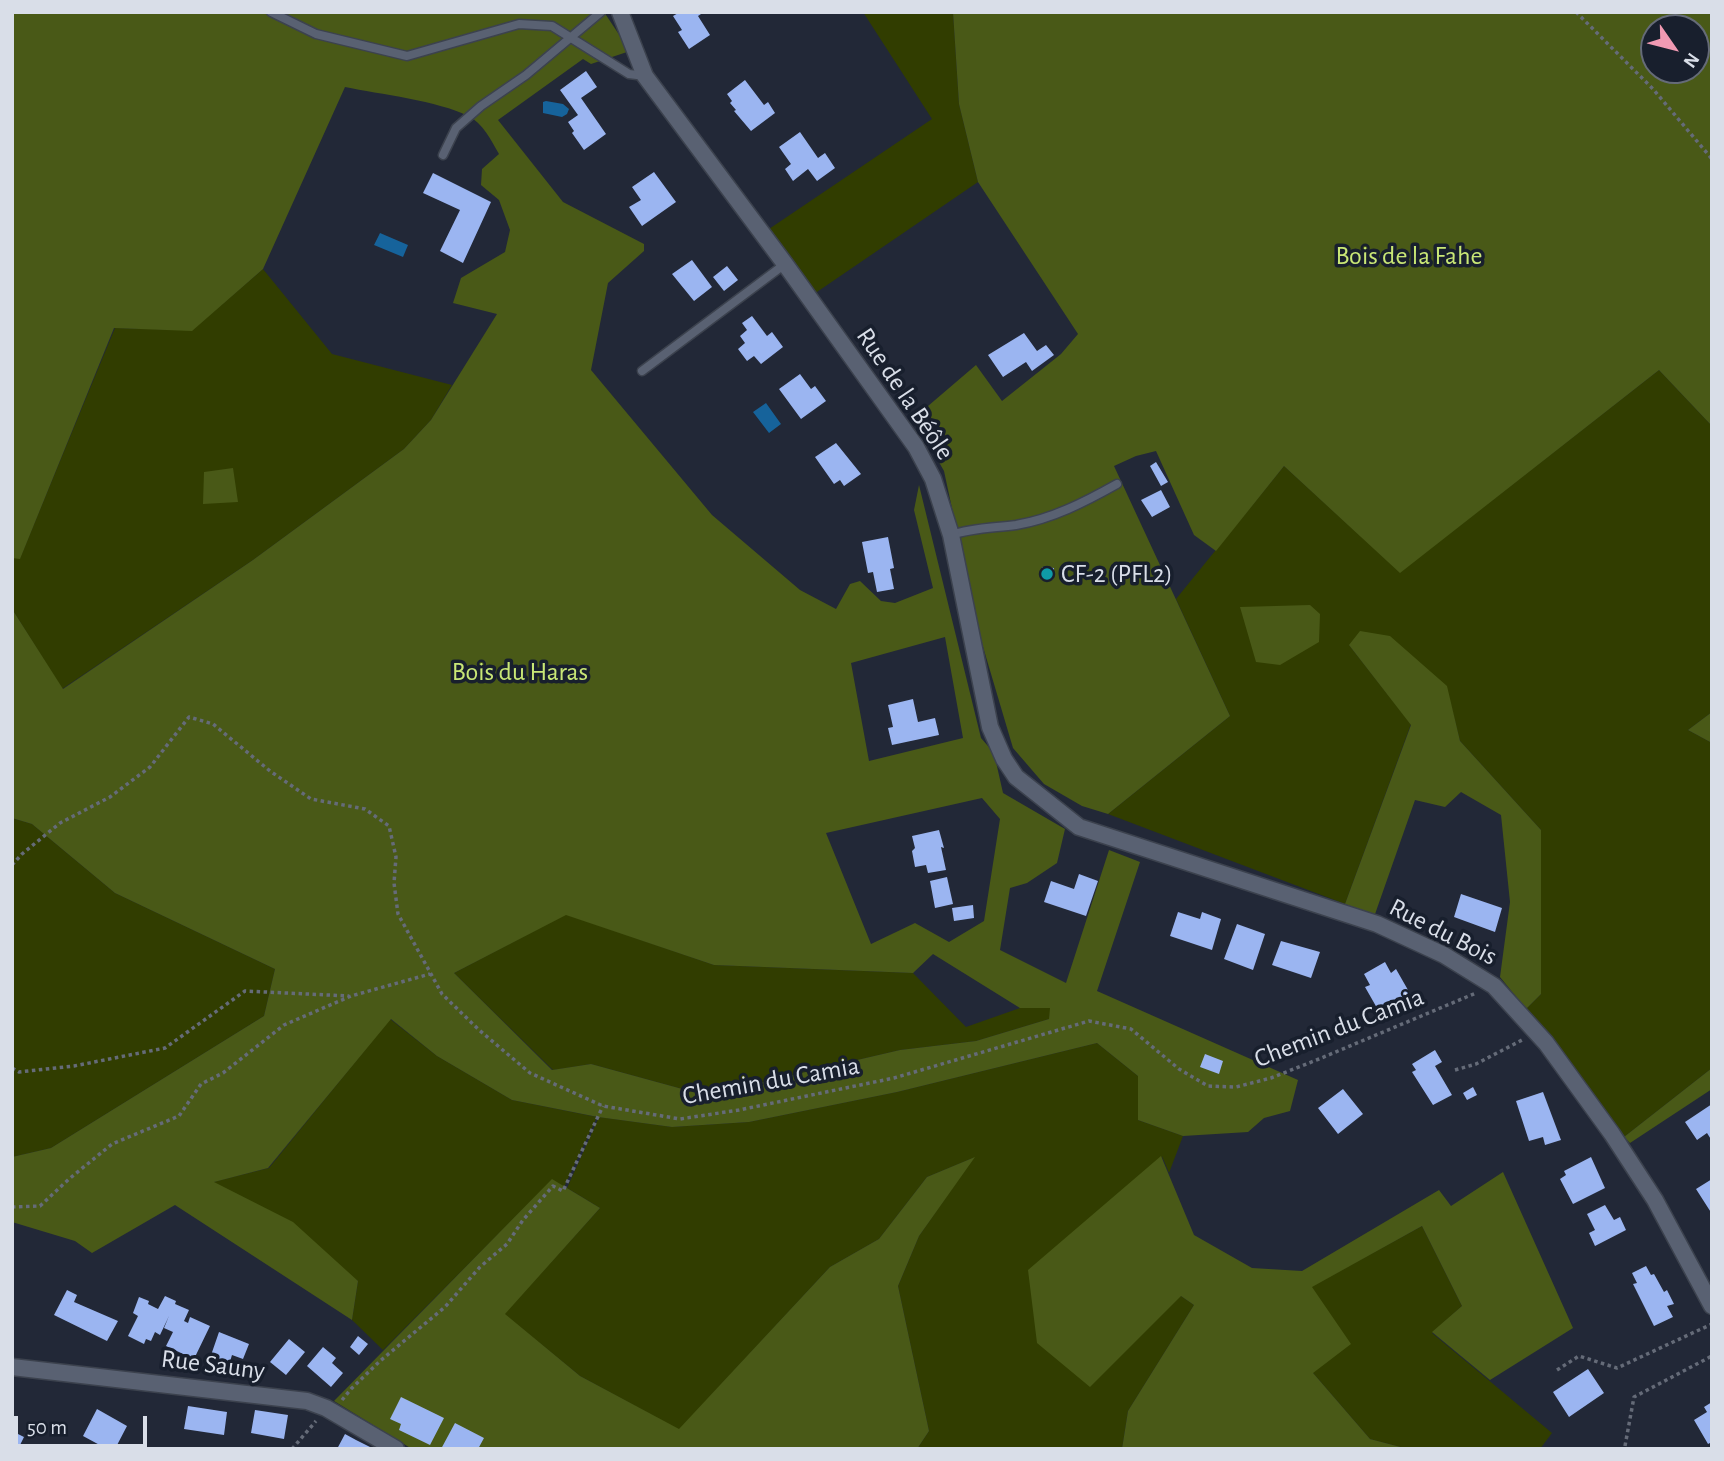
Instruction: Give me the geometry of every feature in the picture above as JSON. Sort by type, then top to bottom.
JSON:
[{"type":"street","name":"Rue de la Béôle","points":[[620,12],[645,76],[785,264],[916,447],[933,479],[951,535],[990,727],[1004,759],[1016,777],[1079,827]]},
{"type":"street","name":"Rue du Bois","points":[[1079,827],[1377,924],[1444,955],[1494,986],[1536,1032],[1612,1134],[1656,1200],[1712,1306]]},
{"type":"street","name":"Rue Sauny","points":[[12,1367],[307,1401],[330,1410],[396,1449]]},
{"type":"lane","points":[[271,12],[316,34],[407,56],[519,24],[552,26],[629,74],[645,76]]},
{"type":"lane","points":[[443,155],[456,128],[601,12]]},
{"type":"lane","points":[[642,371],[785,264]]},
{"type":"lane","points":[[951,535],[970,529],[1018,525],[1058,513],[1087,502],[1116,484]]},
{"type":"path","points":[[1576,12],[1653,89],[1712,159]]},
{"type":"path","name":"Chemin du Camia","points":[[12,865],[60,823],[110,797],[150,767],[189,717],[213,724],[270,771],[311,799],[365,808],[389,826],[396,857],[394,883],[398,914],[442,994],[479,1030],[530,1073],[603,1106],[680,1119],[739,1110],[894,1078],[1089,1021],[1131,1029],[1179,1069],[1208,1086],[1236,1087],[1319,1059],[1494,986]]},
{"type":"path","points":[[12,1207],[40,1206],[112,1144],[179,1116],[201,1084],[223,1073],[284,1025],[351,996],[430,974]]},
{"type":"path","points":[[12,1068],[19,1072],[74,1066],[166,1048],[245,991],[351,996]]},
{"type":"path","points":[[1455,1070],[1476,1064],[1536,1032]]},
{"type":"path","points":[[292,1449],[351,1390],[445,1307],[480,1267],[507,1244],[523,1220],[553,1186],[562,1191],[603,1106]]},
{"type":"path","points":[[1557,1370],[1579,1356],[1617,1368],[1712,1324]]},
{"type":"path","points":[[1625,1446],[1634,1396],[1712,1356]]},
{"type":"green space","name":"Bois du Haras","points":[[12,12],[604,12],[624,42],[627,52],[591,64],[583,59],[498,120],[563,202],[644,244],[644,251],[608,283],[591,370],[712,515],[800,590],[836,609],[850,584],[860,581],[881,601],[895,603],[933,588],[914,510],[919,485],[981,738],[994,753],[1003,793],[1065,829],[1057,863],[1027,883],[1010,888],[1000,950],[1066,983],[1109,850],[1140,862],[1097,991],[1298,1080],[1290,1111],[1264,1118],[1248,1132],[1183,1136],[1138,1120],[1138,1076],[1097,1043],[897,1092],[749,1122],[672,1127],[598,1117],[512,1100],[437,1056],[391,1019],[268,1168],[214,1182],[293,1222],[358,1281],[352,1320],[175,1205],[92,1253],[75,1241],[12,1222],[12,1157],[51,1148],[264,1016],[275,969],[115,893],[32,824],[12,818],[12,609],[63,689],[253,560],[404,449],[431,420],[497,314],[453,303],[461,278],[505,252],[510,230],[499,200],[481,185],[482,169],[499,154],[482,127],[468,116],[441,106],[345,87],[263,269],[192,331],[114,328],[20,559],[12,558]],"holes":[[[945,637],[963,738],[869,761],[851,663]],[[982,798],[1000,819],[984,921],[949,942],[915,923],[871,944],[826,833]],[[566,915],[714,965],[913,973],[933,954],[1020,1008],[1050,1008],[1049,1019],[976,1041],[900,1050],[750,1085],[728,1094],[697,1093],[591,1064],[552,1070],[454,973]]]},
{"type":"green space","points":[[863,12],[953,12],[959,104],[978,182],[814,294],[766,231],[932,119]]},
{"type":"green space","name":"Bois de la Fahe","points":[[953,12],[1712,12],[1712,426],[1659,370],[1400,573],[1284,466],[1216,551],[1194,535],[1156,451],[1114,466],[1230,716],[1108,814],[1082,806],[1044,784],[1013,748],[978,630],[944,471],[914,418],[976,365],[1002,401],[1061,354],[1078,334],[978,182],[959,104]]},
{"type":"green space","points":[[263,269],[332,354],[452,385],[431,420],[404,449],[253,560],[62,689],[12,609],[12,558],[20,558],[115,328],[192,330]]},
{"type":"green space","points":[[1659,370],[1712,426],[1712,712],[1688,730],[1712,743],[1712,1068],[1624,1137],[1526,1009],[1541,994],[1541,830],[1460,741],[1446,686],[1349,645],[1411,724],[1345,904],[1108,814],[1230,716],[1176,599],[1284,466],[1400,572]]},
{"type":"green space","points":[[233,468],[238,502],[203,504],[204,472]]},
{"type":"green space","points":[[1310,605],[1320,614],[1319,642],[1280,665],[1256,662],[1240,607]]},
{"type":"green space","points":[[1360,631],[1390,636],[1447,686],[1460,741],[1541,830],[1541,994],[1526,1009],[1500,977],[1510,902],[1501,815],[1461,792],[1445,807],[1415,800],[1374,917],[1345,904],[1411,725],[1349,645]]},
{"type":"green space","points":[[1712,712],[1712,743],[1688,730]]},
{"type":"green space","points":[[12,818],[32,824],[115,893],[275,969],[264,1016],[51,1148],[12,1157]]},
{"type":"green space","points":[[566,914],[714,965],[913,973],[966,1027],[1020,1008],[1051,1008],[1049,1019],[976,1041],[900,1050],[750,1085],[728,1094],[697,1093],[591,1064],[553,1070],[454,973]]},
{"type":"green space","points":[[390,1019],[437,1056],[512,1100],[597,1117],[564,1187],[552,1180],[383,1350],[352,1320],[358,1281],[213,1182],[269,1168]]},
{"type":"green space","points":[[1097,1043],[1138,1076],[1138,1120],[1183,1136],[1169,1173],[1162,1156],[1181,1296],[1194,1305],[1128,1411],[1122,1449],[917,1449],[929,1431],[898,1286],[919,1236],[973,1158],[927,1177],[879,1239],[830,1267],[679,1430],[580,1376],[504,1314],[600,1208],[567,1188],[599,1117],[672,1127],[749,1122],[897,1092]]},
{"type":"green space","points":[[1712,1068],[1712,1089],[1630,1143],[1624,1137]]},
{"type":"green space","points":[[1161,1156],[1194,1235],[1252,1268],[1302,1271],[1439,1190],[1451,1206],[1503,1172],[1573,1328],[1490,1380],[1432,1332],[1462,1306],[1422,1226],[1312,1287],[1351,1344],[1313,1373],[1370,1439],[1408,1449],[1122,1449],[1128,1411],[1194,1305],[1181,1296],[1090,1387],[1037,1343],[1028,1270]]},
{"type":"green space","points":[[975,1157],[919,1236],[898,1286],[929,1431],[917,1449],[412,1449],[334,1401],[552,1179],[600,1208],[505,1314],[580,1376],[679,1429],[830,1267],[879,1239],[927,1177]]},
{"type":"green space","points":[[1422,1226],[1462,1306],[1432,1333],[1552,1433],[1540,1449],[1408,1449],[1370,1439],[1313,1373],[1312,1286]]},
{"type":"water","points":[[543,102],[563,104],[569,109],[567,114],[562,117],[543,113]]},
{"type":"water","points":[[380,233],[408,245],[403,257],[374,245]]},
{"type":"water","points":[[766,403],[781,424],[769,433],[753,412]]},
{"type":"building","points":[[680,12],[704,12],[698,16],[710,35],[689,49],[678,32],[682,30],[673,16]]},
{"type":"building","points":[[586,71],[597,87],[581,98],[606,134],[584,150],[568,122],[578,115],[560,90]]},
{"type":"building","points":[[745,80],[764,105],[768,102],[775,113],[751,131],[734,111],[736,110],[727,94]]},
{"type":"building","points":[[800,132],[818,158],[825,153],[835,168],[817,181],[808,169],[793,181],[785,169],[791,164],[779,147]]},
{"type":"building","points":[[654,172],[676,202],[642,226],[629,207],[641,200],[632,187]]},
{"type":"building","points":[[433,173],[491,202],[463,263],[440,251],[460,210],[423,193]]},
{"type":"building","points":[[692,260],[712,287],[694,301],[672,274]]},
{"type":"building","points":[[727,266],[738,280],[724,291],[713,277]]},
{"type":"building","points":[[752,316],[767,336],[772,332],[783,347],[761,364],[754,356],[747,361],[738,349],[745,343],[740,336],[747,330],[742,323]]},
{"type":"building","points":[[1024,333],[1037,351],[1046,345],[1054,355],[1032,371],[1026,362],[1003,377],[988,355]]},
{"type":"building","points":[[800,374],[811,389],[815,386],[826,401],[801,419],[779,389]]},
{"type":"building","points":[[836,443],[861,474],[844,486],[840,480],[834,484],[815,457]]},
{"type":"building","points":[[1156,462],[1168,482],[1161,486],[1150,466]]},
{"type":"building","points":[[1161,490],[1170,507],[1152,517],[1141,500]]},
{"type":"building","points":[[888,537],[894,568],[890,569],[894,589],[877,592],[873,572],[868,573],[862,542]]},
{"type":"building","name":"CF-2 (PFL2)","points":[[1042,567],[1054,568],[1053,580],[1041,580]]},
{"type":"building","points":[[913,699],[918,722],[935,718],[939,735],[892,745],[888,728],[893,727],[888,705]]},
{"type":"building","points":[[939,830],[946,870],[928,873],[926,865],[915,867],[912,836]]},
{"type":"building","points":[[1079,874],[1098,881],[1086,916],[1044,902],[1051,881],[1074,889]]},
{"type":"building","points":[[947,877],[953,904],[935,908],[930,881]]},
{"type":"building","points":[[1461,894],[1502,908],[1495,932],[1454,917]]},
{"type":"building","points":[[973,905],[974,918],[954,921],[952,908]]},
{"type":"building","points":[[1178,912],[1200,919],[1202,912],[1221,919],[1212,950],[1170,936]]},
{"type":"building","points":[[1237,924],[1265,934],[1253,970],[1224,959]]},
{"type":"building","points":[[1281,941],[1320,952],[1311,978],[1272,965]]},
{"type":"building","points":[[1385,962],[1391,973],[1396,969],[1412,997],[1381,1015],[1365,987],[1370,985],[1364,974]]},
{"type":"building","points":[[1435,1050],[1442,1062],[1435,1066],[1452,1095],[1433,1105],[1412,1072],[1416,1070],[1412,1064]]},
{"type":"building","points":[[1205,1054],[1223,1061],[1219,1074],[1200,1067]]},
{"type":"building","points":[[1473,1087],[1477,1095],[1467,1100],[1463,1093]]},
{"type":"building","points":[[1343,1089],[1363,1114],[1338,1134],[1318,1108]]},
{"type":"building","points":[[1543,1092],[1561,1140],[1545,1145],[1543,1137],[1529,1141],[1516,1101]]},
{"type":"building","points":[[1712,1104],[1712,1141],[1707,1133],[1697,1140],[1685,1122]]},
{"type":"building","points":[[1591,1157],[1605,1188],[1573,1204],[1560,1179],[1566,1175],[1564,1171]]},
{"type":"building","points":[[1712,1179],[1712,1214],[1696,1189]]},
{"type":"building","points":[[1605,1205],[1614,1220],[1620,1217],[1626,1230],[1595,1246],[1589,1233],[1595,1230],[1587,1214]]},
{"type":"building","points":[[1646,1266],[1664,1292],[1667,1290],[1674,1304],[1667,1306],[1673,1317],[1654,1326],[1633,1284],[1637,1283],[1632,1273]]},
{"type":"building","points":[[67,1290],[77,1295],[74,1302],[118,1321],[107,1341],[54,1315]]},
{"type":"building","points":[[165,1296],[189,1310],[184,1321],[188,1323],[190,1317],[210,1326],[194,1359],[166,1346],[173,1332],[164,1328],[169,1316],[160,1335],[155,1332],[151,1341],[146,1339],[144,1344],[128,1336],[138,1316],[133,1313],[139,1297],[158,1309]]},
{"type":"building","points":[[219,1332],[249,1344],[243,1359],[232,1355],[228,1368],[209,1361]]},
{"type":"building","points":[[358,1336],[368,1344],[359,1355],[350,1347]]},
{"type":"building","points":[[289,1339],[305,1352],[286,1375],[270,1362]]},
{"type":"building","points":[[323,1347],[336,1358],[332,1363],[343,1373],[331,1387],[307,1366]]},
{"type":"building","points":[[1588,1369],[1604,1393],[1569,1417],[1553,1392]]},
{"type":"building","points":[[401,1397],[444,1418],[430,1445],[399,1430],[401,1424],[390,1419]]},
{"type":"building","points":[[1712,1402],[1712,1442],[1708,1444],[1694,1420],[1707,1412],[1704,1407]]},
{"type":"building","points":[[188,1406],[227,1412],[224,1435],[184,1429]]},
{"type":"building","points":[[97,1409],[127,1426],[115,1449],[107,1449],[83,1436]]},
{"type":"building","points":[[255,1410],[288,1415],[284,1439],[251,1433]]},
{"type":"building","points":[[455,1423],[484,1438],[478,1449],[441,1449]]},
{"type":"building","points":[[12,1431],[24,1437],[18,1449],[12,1449]]},
{"type":"building","points":[[345,1434],[356,1440],[374,1449],[337,1449]]},
{"type":"place","name":"CF-2 (PFL2)","points":[[1047,574]]}]
